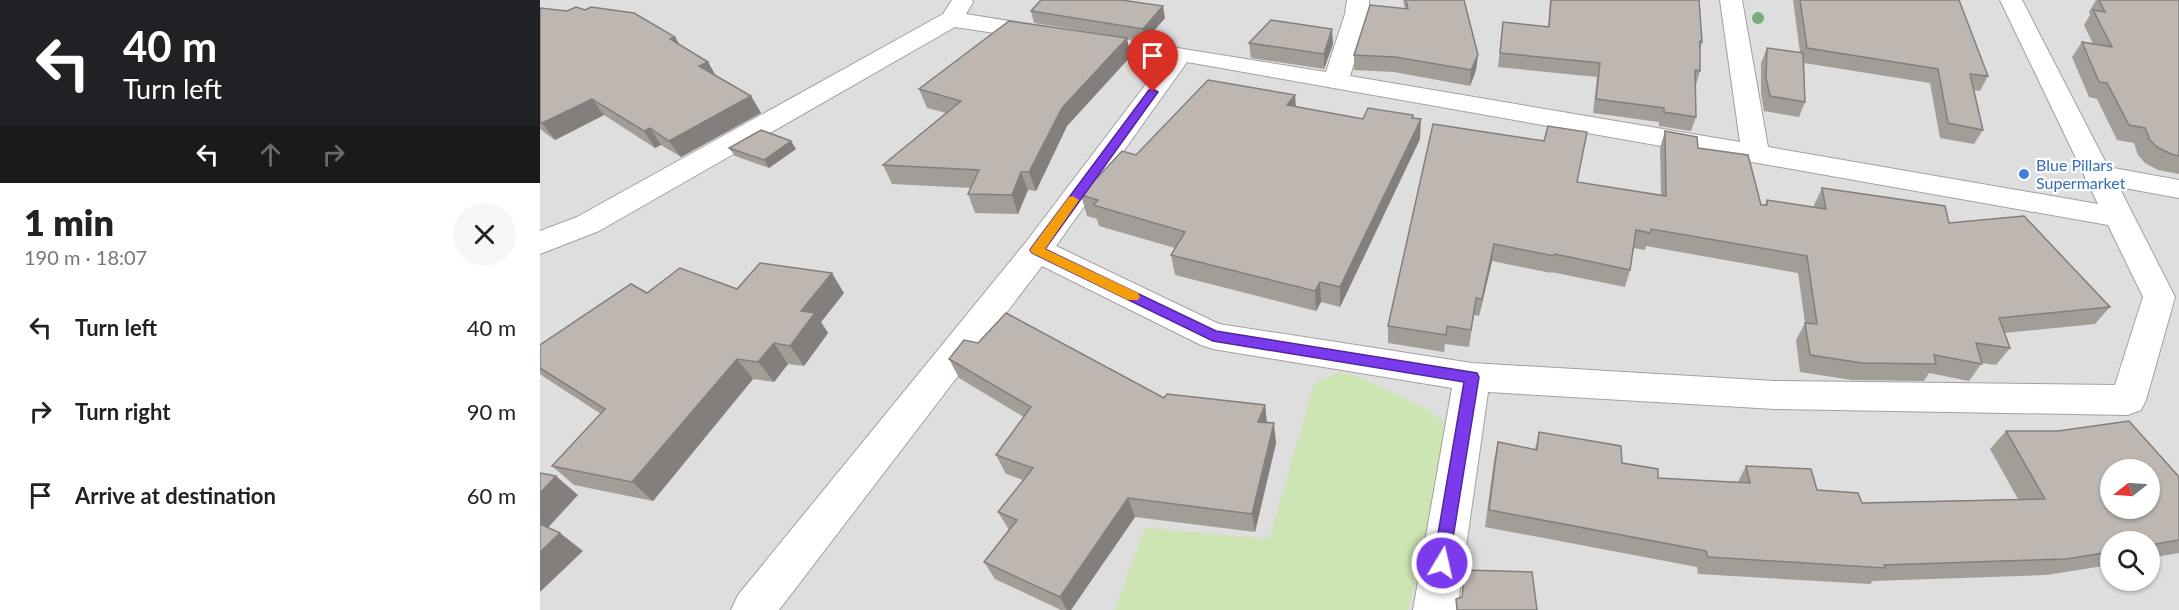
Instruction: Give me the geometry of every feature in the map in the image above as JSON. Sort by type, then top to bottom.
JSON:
[{"type":"street","points":[[1336,81],[1357,14],[1358,0]]},
{"type":"street","points":[[1731,0],[1756,156]]},
{"type":"street","points":[[1037,250],[1213,336],[1472,377],[1775,395],[2128,400],[2159,297],[2117,217],[2098,174],[2011,0]]},
{"type":"street","points":[[540,243],[588,224],[957,10],[1181,54],[1756,156],[2117,217]]},
{"type":"street","points":[[753,610],[1037,250],[1181,54]]},
{"type":"street","points":[[2098,174],[2179,189]]},
{"type":"street","points":[[1434,610],[1472,377]]},
{"type":"shaded area","points":[[540,0],[2179,0],[2179,610],[540,610]]},
{"type":"green space","points":[[1340,372],[1357,376],[1429,410],[1451,428],[1429,539],[1408,610],[1115,610],[1145,528],[1269,539],[1314,385]]},
{"type":"building","points":[[1041,0],[1121,0],[1163,6],[1143,29],[1031,11]]},
{"type":"building","points":[[1406,0],[1464,0],[1478,55],[1471,70],[1395,57],[1354,55],[1370,5],[1408,9]]},
{"type":"building","points":[[1551,0],[1699,0],[1702,42],[1700,41],[1700,71],[1695,70],[1696,117],[1664,112],[1664,108],[1596,99],[1600,63],[1500,53],[1503,22],[1549,27]]},
{"type":"building","points":[[1800,0],[1959,0],[1988,76],[1970,74],[1983,130],[1948,123],[1938,69],[1807,48]]},
{"type":"building","points":[[2099,0],[2179,0],[2179,156],[2157,147],[2150,140],[2145,128],[2129,125],[2107,83],[2099,82],[2082,42],[2112,47],[2093,10],[2105,12]]},
{"type":"building","points":[[576,7],[585,10],[591,7],[634,13],[675,37],[670,39],[708,62],[699,66],[751,96],[669,141],[650,128],[644,131],[592,99],[540,122],[540,8],[567,11]]},
{"type":"building","points":[[1271,20],[1332,29],[1324,54],[1249,43]]},
{"type":"building","points":[[1009,21],[1127,38],[1062,108],[1029,172],[1021,172],[1012,195],[968,194],[979,170],[883,165],[961,101],[919,89]]},
{"type":"building","points":[[1767,48],[1803,53],[1805,102],[1770,96],[1766,78]]},
{"type":"building","points":[[1208,80],[1295,95],[1287,105],[1363,119],[1368,108],[1413,115],[1412,118],[1421,119],[1340,287],[1320,282],[1315,291],[1171,255],[1185,232],[1093,205],[1098,200],[1081,195],[1122,151],[1136,155]]},
{"type":"building","points":[[1433,124],[1544,141],[1548,126],[1587,132],[1577,182],[1666,196],[1665,131],[1697,137],[1698,148],[1748,155],[1761,205],[1767,205],[1767,200],[1826,209],[1822,188],[1945,206],[1949,223],[2024,216],[2110,307],[1999,318],[2010,348],[1976,343],[1982,364],[1934,355],[1936,364],[1862,363],[1810,355],[1805,323],[1817,324],[1807,256],[1651,229],[1650,233],[1636,230],[1630,270],[1494,244],[1482,299],[1476,298],[1471,330],[1447,326],[1446,335],[1388,326]]},
{"type":"building","points":[[761,130],[791,141],[764,160],[729,148]]},
{"type":"building","points":[[760,263],[832,273],[801,311],[815,313],[790,346],[774,343],[758,362],[737,359],[632,482],[552,466],[605,409],[540,368],[540,345],[631,284],[647,293],[680,268],[737,289]]},
{"type":"building","points":[[1006,313],[1164,398],[1167,394],[1265,405],[1258,422],[1274,423],[1252,514],[1128,498],[1060,597],[984,562],[1017,520],[998,512],[1033,468],[996,455],[1031,407],[949,359],[964,340],[978,343]]},
{"type":"building","points":[[2129,421],[2179,477],[2179,540],[2160,543],[2160,531],[2100,531],[2100,554],[2066,559],[1884,565],[1885,568],[1708,557],[1706,551],[1489,510],[1498,442],[1537,450],[1539,432],[1621,446],[1622,463],[1658,469],[1658,478],[1750,483],[1746,466],[1811,469],[1817,490],[1858,493],[1862,503],[2045,499],[2006,431],[2058,431]]},
{"type":"building","points":[[540,473],[556,476],[540,493]]},
{"type":"building","points":[[540,524],[560,533],[540,552]]},
{"type":"building","points":[[1465,570],[1532,572],[1537,610],[1457,610],[1456,599],[1462,597]]},
{"type":"slow traffic","points":[[1073,200],[1037,250],[1133,297]]},
{"type":"place","name":"Blue Pillars Supermarket","points":[[2024,174]]},
{"type":"route","points":[[1153,92],[1037,250],[1213,336],[1472,377],[1442,563]]}]
